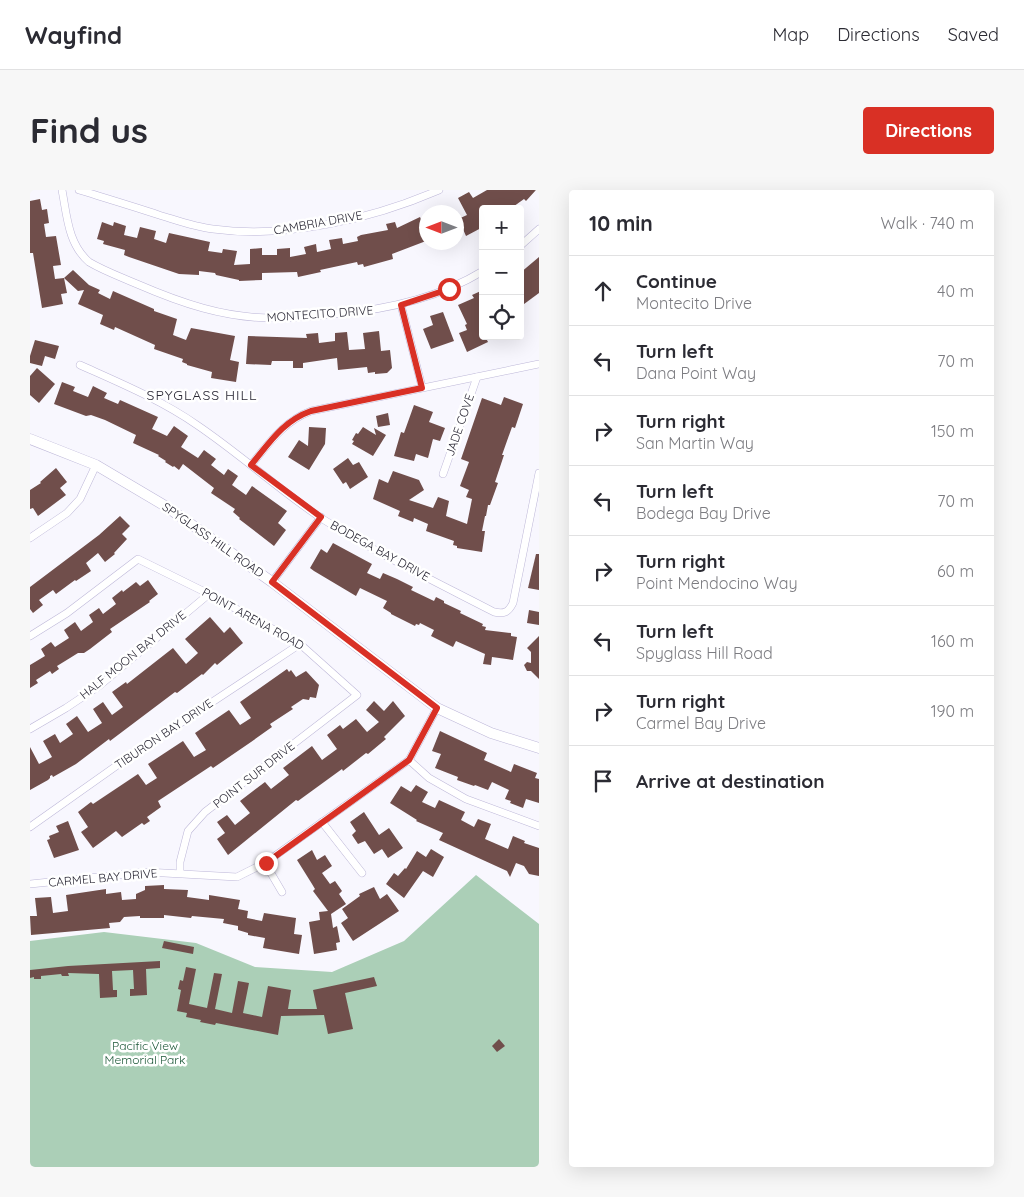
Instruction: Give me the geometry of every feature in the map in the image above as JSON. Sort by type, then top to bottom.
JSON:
[{"type":"main road","name":"SPYGLASS HILL ROAD","points":[[30,439],[96,465],[167,507],[272,582],[437,708],[492,733],[539,748]]},
{"type":"street","name":"MONTECITO DRIVE","points":[[62,190],[70,233],[74,243],[83,257],[95,266],[186,304],[228,314],[271,318],[352,313],[401,305],[449,289],[479,273]]},
{"type":"street","name":"CAMBRIA DRIVE","points":[[79,190],[206,228],[267,232],[294,230],[370,214],[406,204],[439,190]]},
{"type":"street","points":[[524,242],[539,229]]},
{"type":"street","points":[[401,305],[422,388]]},
{"type":"street","points":[[251,465],[284,426],[299,415],[539,364]]},
{"type":"street","name":"BODEGA BAY DRIVE","points":[[80,365],[150,396],[170,407],[198,425],[321,517],[403,565],[494,612],[502,614],[509,610],[513,603],[539,473]]},
{"type":"street","name":"JADE COVE","points":[[443,474],[476,377]]},
{"type":"street","points":[[30,538],[67,513],[80,499],[96,465]]},
{"type":"street","points":[[272,582],[321,517]]},
{"type":"street","name":"POINT ARENA ROAD","points":[[30,636],[67,613],[138,559],[209,594],[300,644],[356,695]]},
{"type":"street","name":"HALF MOON BAY DRIVE","points":[[30,729],[99,686],[209,594]]},
{"type":"street","name":"TIBURON BAY DRIVE","points":[[30,827],[126,759],[300,644]]},
{"type":"street","name":"POINT SUR DRIVE","points":[[180,873],[180,862],[188,831],[205,812],[356,695]]},
{"type":"street","name":"CARMEL BAY DRIVE","points":[[30,884],[146,872],[237,877],[266,863],[409,760],[437,708]]},
{"type":"street","points":[[409,760],[429,778],[466,799],[539,826]]},
{"type":"street","points":[[322,822],[362,872]]},
{"type":"street","points":[[266,863],[282,892]]},
{"type":"green space","name":"Pacific View Memorial Park","points":[[476,875],[539,924],[539,1167],[30,1167],[30,941],[104,932],[196,943],[255,967],[332,972],[404,941]]},
{"type":"building","points":[[487,190],[536,190],[526,201],[524,199],[516,205],[479,205],[479,229],[466,236],[464,232],[464,216],[467,215],[464,205],[462,205],[458,198],[469,192],[473,198]]},
{"type":"building","points":[[40,199],[42,210],[47,209],[49,223],[44,224],[46,237],[56,236],[61,265],[53,266],[55,279],[64,278],[67,293],[61,294],[63,304],[42,308],[33,253],[30,253],[30,201]]},
{"type":"building","points":[[419,217],[419,244],[392,254],[393,259],[364,267],[363,264],[358,265],[357,262],[298,277],[297,272],[262,273],[262,280],[239,281],[216,275],[215,273],[199,271],[199,275],[179,274],[124,255],[125,250],[103,244],[104,241],[97,239],[102,222],[113,226],[114,222],[126,226],[124,235],[137,238],[140,227],[156,231],[154,239],[166,243],[169,233],[210,242],[208,251],[222,253],[223,249],[237,251],[234,265],[250,264],[250,249],[262,248],[262,255],[277,255],[277,249],[290,248],[290,257],[306,254],[304,247],[316,244],[317,252],[331,249],[329,240],[342,238],[343,244],[358,241],[357,237],[361,235],[388,230],[386,224],[395,222],[397,228]]},
{"type":"building","points":[[539,257],[539,293],[524,304],[524,295],[524,270]]},
{"type":"building","points":[[73,270],[89,285],[100,290],[98,293],[110,299],[113,291],[154,309],[154,311],[177,319],[173,335],[186,340],[191,328],[235,336],[230,360],[239,362],[236,382],[211,378],[212,372],[187,365],[182,362],[183,359],[154,349],[155,345],[115,327],[114,330],[100,324],[103,315],[78,304],[84,290],[78,291],[64,278]]},
{"type":"building","points":[[479,292],[479,340],[487,340],[488,342],[467,352],[459,333],[467,330],[465,325],[467,324],[458,305],[474,298],[472,295]]},
{"type":"building","points":[[443,312],[454,341],[431,349],[423,329],[433,325],[430,316]]},
{"type":"building","points":[[379,331],[381,351],[390,350],[392,368],[387,373],[368,373],[367,367],[338,370],[337,358],[303,363],[303,368],[293,368],[293,361],[272,361],[271,365],[246,364],[248,336],[307,338],[306,334],[318,333],[319,343],[335,341],[335,333],[347,332],[349,350],[365,349],[363,333]]},
{"type":"building","points":[[35,340],[59,346],[55,359],[45,356],[42,366],[30,363]]},
{"type":"building","points":[[37,368],[55,384],[39,403],[30,395],[30,376]]},
{"type":"building","points":[[62,382],[75,387],[73,391],[88,397],[93,386],[107,393],[104,398],[118,404],[120,400],[158,417],[152,429],[167,436],[174,426],[188,436],[181,447],[198,458],[204,450],[216,459],[211,465],[224,475],[228,469],[238,476],[232,485],[246,495],[252,486],[287,511],[278,523],[286,530],[274,546],[239,519],[233,512],[235,509],[211,493],[214,488],[183,464],[179,470],[165,462],[159,455],[133,443],[136,435],[105,420],[91,415],[86,416],[54,404]]},
{"type":"building","points":[[504,397],[523,404],[515,428],[512,427],[502,455],[504,455],[495,482],[498,483],[490,505],[488,505],[482,531],[485,531],[482,552],[457,548],[457,546],[453,545],[454,541],[426,531],[428,524],[414,518],[413,522],[398,516],[400,511],[373,499],[379,479],[388,483],[393,471],[419,480],[424,490],[409,500],[433,508],[438,497],[449,501],[446,516],[467,524],[472,499],[466,497],[469,490],[460,486],[469,462],[461,459],[482,398],[501,405]]},
{"type":"building","points":[[414,405],[433,412],[429,422],[445,428],[440,441],[433,439],[428,458],[416,454],[414,461],[394,456],[401,432],[404,433]]},
{"type":"building","points":[[388,413],[390,425],[378,427],[376,416]]},
{"type":"building","points":[[309,427],[326,428],[325,444],[309,470],[288,457],[299,440],[308,446]]},
{"type":"building","points":[[363,427],[376,435],[374,428],[386,435],[373,456],[352,444],[356,433],[358,434]]},
{"type":"building","points":[[348,458],[353,465],[359,462],[368,477],[350,489],[346,482],[343,484],[333,469]]},
{"type":"building","points":[[56,468],[67,482],[60,488],[66,495],[38,516],[33,508],[30,509],[30,490],[41,483]]},
{"type":"building","points":[[120,516],[130,526],[122,534],[127,539],[115,554],[105,562],[98,553],[86,563],[91,571],[56,594],[53,590],[39,600],[43,605],[33,613],[30,609],[30,587],[99,535]]},
{"type":"building","points":[[333,543],[372,564],[367,573],[380,579],[383,573],[413,587],[411,590],[434,601],[436,597],[461,611],[460,613],[483,624],[482,626],[486,627],[485,630],[511,633],[511,636],[517,637],[513,660],[492,657],[491,665],[483,664],[485,654],[456,641],[453,647],[431,636],[434,630],[420,623],[415,626],[391,614],[383,608],[387,601],[360,588],[356,596],[310,568],[321,549],[327,553]]},
{"type":"building","points":[[536,554],[539,554],[539,590],[528,588]]},
{"type":"building","points":[[148,580],[158,594],[150,602],[110,629],[112,632],[90,649],[84,653],[78,653],[57,666],[59,669],[52,674],[50,671],[36,680],[38,683],[30,688],[30,665],[45,656],[41,649],[51,642],[55,647],[69,638],[64,630],[75,622],[81,631],[93,622],[89,615],[99,608],[103,614],[116,604],[112,598],[122,590],[123,592],[136,582],[140,586]]},
{"type":"building","points":[[529,610],[539,612],[539,625],[527,623]]},
{"type":"building","points":[[210,617],[224,633],[230,627],[243,643],[217,665],[215,663],[203,675],[177,693],[175,692],[110,741],[109,739],[76,764],[53,777],[52,775],[50,776],[48,780],[30,790],[30,747],[39,764],[52,757],[43,741],[55,734],[60,743],[73,734],[66,724],[77,716],[88,732],[102,723],[93,709],[103,702],[112,715],[123,707],[112,692],[126,682],[127,684],[173,648],[186,664],[198,653],[185,639]]},
{"type":"building","points":[[539,636],[539,679],[531,671],[527,671],[524,665],[527,662],[531,663],[531,652],[527,648]]},
{"type":"building","points":[[287,669],[289,672],[291,670],[296,677],[306,671],[319,685],[316,698],[303,699],[291,707],[293,709],[270,724],[272,727],[251,742],[213,768],[211,766],[158,801],[161,807],[147,817],[150,821],[144,825],[142,823],[122,837],[116,831],[93,848],[81,832],[88,827],[78,812],[138,774],[146,785],[157,778],[148,764],[183,741],[194,757],[206,750],[195,733],[229,710],[240,725],[251,718],[240,702]]},
{"type":"building","points":[[374,701],[384,711],[393,701],[405,716],[384,737],[386,739],[343,771],[342,769],[298,801],[296,800],[228,855],[217,839],[225,833],[217,822],[227,815],[235,825],[250,813],[240,801],[265,782],[271,789],[289,775],[283,768],[312,746],[322,760],[337,749],[327,735],[340,725],[343,729],[356,719],[367,732],[379,722],[366,710]]},
{"type":"building","points":[[440,731],[487,753],[484,760],[511,772],[514,764],[537,773],[535,778],[539,779],[539,803],[526,799],[523,808],[505,799],[509,790],[492,782],[488,790],[457,780],[458,777],[435,768],[441,754],[432,751]]},
{"type":"building","points":[[416,785],[428,792],[422,802],[435,808],[439,800],[465,812],[461,820],[474,827],[478,819],[491,824],[485,839],[508,849],[513,836],[525,841],[524,843],[539,848],[539,876],[529,874],[524,866],[516,863],[510,877],[507,871],[439,840],[443,833],[416,821],[390,803],[401,786],[411,792]]},
{"type":"building","points":[[364,812],[379,835],[389,828],[403,848],[388,858],[382,849],[374,854],[365,841],[358,844],[352,835],[356,831],[350,822]]},
{"type":"building","points":[[68,821],[79,850],[54,858],[47,840],[50,839],[49,836],[59,832],[56,826]]},
{"type":"building","points":[[431,849],[444,857],[433,877],[423,871],[404,898],[386,884],[394,873],[398,876],[406,869],[417,851],[426,857]]},
{"type":"building","points":[[312,850],[317,860],[325,855],[332,866],[322,873],[330,884],[335,881],[342,891],[339,894],[346,904],[331,914],[333,928],[337,926],[340,942],[336,943],[337,950],[314,954],[309,922],[320,920],[319,912],[328,911],[313,891],[315,889],[297,860]]},
{"type":"building","points":[[164,885],[164,889],[188,890],[187,897],[209,900],[209,895],[240,900],[238,909],[248,911],[247,918],[262,921],[264,913],[296,918],[294,934],[302,935],[299,954],[263,948],[265,938],[248,935],[248,933],[238,930],[238,926],[223,923],[224,919],[192,916],[191,918],[164,915],[164,918],[124,917],[120,922],[109,923],[110,928],[31,935],[30,916],[37,916],[35,898],[51,897],[53,913],[68,911],[66,895],[106,889],[106,894],[121,892],[122,900],[136,899],[136,894],[145,890],[145,886]]},
{"type":"building","points":[[374,887],[380,899],[387,894],[399,911],[353,941],[341,923],[348,918],[342,909],[360,896],[359,894]]},
{"type":"building","points":[[164,941],[194,947],[193,954],[162,948]]},
{"type":"building","points":[[160,961],[160,968],[146,969],[147,995],[130,996],[130,989],[134,989],[133,970],[112,971],[113,990],[117,990],[117,997],[100,998],[99,974],[68,973],[69,976],[62,976],[61,974],[41,976],[41,979],[30,978],[30,970]]},
{"type":"building","points":[[186,967],[196,969],[189,1004],[207,1008],[214,973],[222,974],[215,1009],[232,1013],[238,981],[249,983],[243,1013],[262,1017],[268,986],[291,990],[288,1009],[317,1009],[313,990],[374,977],[377,986],[345,993],[353,1029],[328,1034],[324,1015],[281,1016],[278,1035],[216,1023],[215,1025],[200,1022],[201,1020],[186,1017],[187,1013],[177,1011],[181,990],[178,989],[180,980],[183,981]]},
{"type":"building","points":[[499,1039],[505,1046],[497,1052],[492,1046]]},
{"type":"district","name":"SPYGLASS HILL","points":[[202,395]]},
{"type":"route","points":[[266,863],[409,760],[437,708],[272,582],[321,517],[251,465],[284,426],[299,415],[422,388],[401,305],[449,289]]}]
